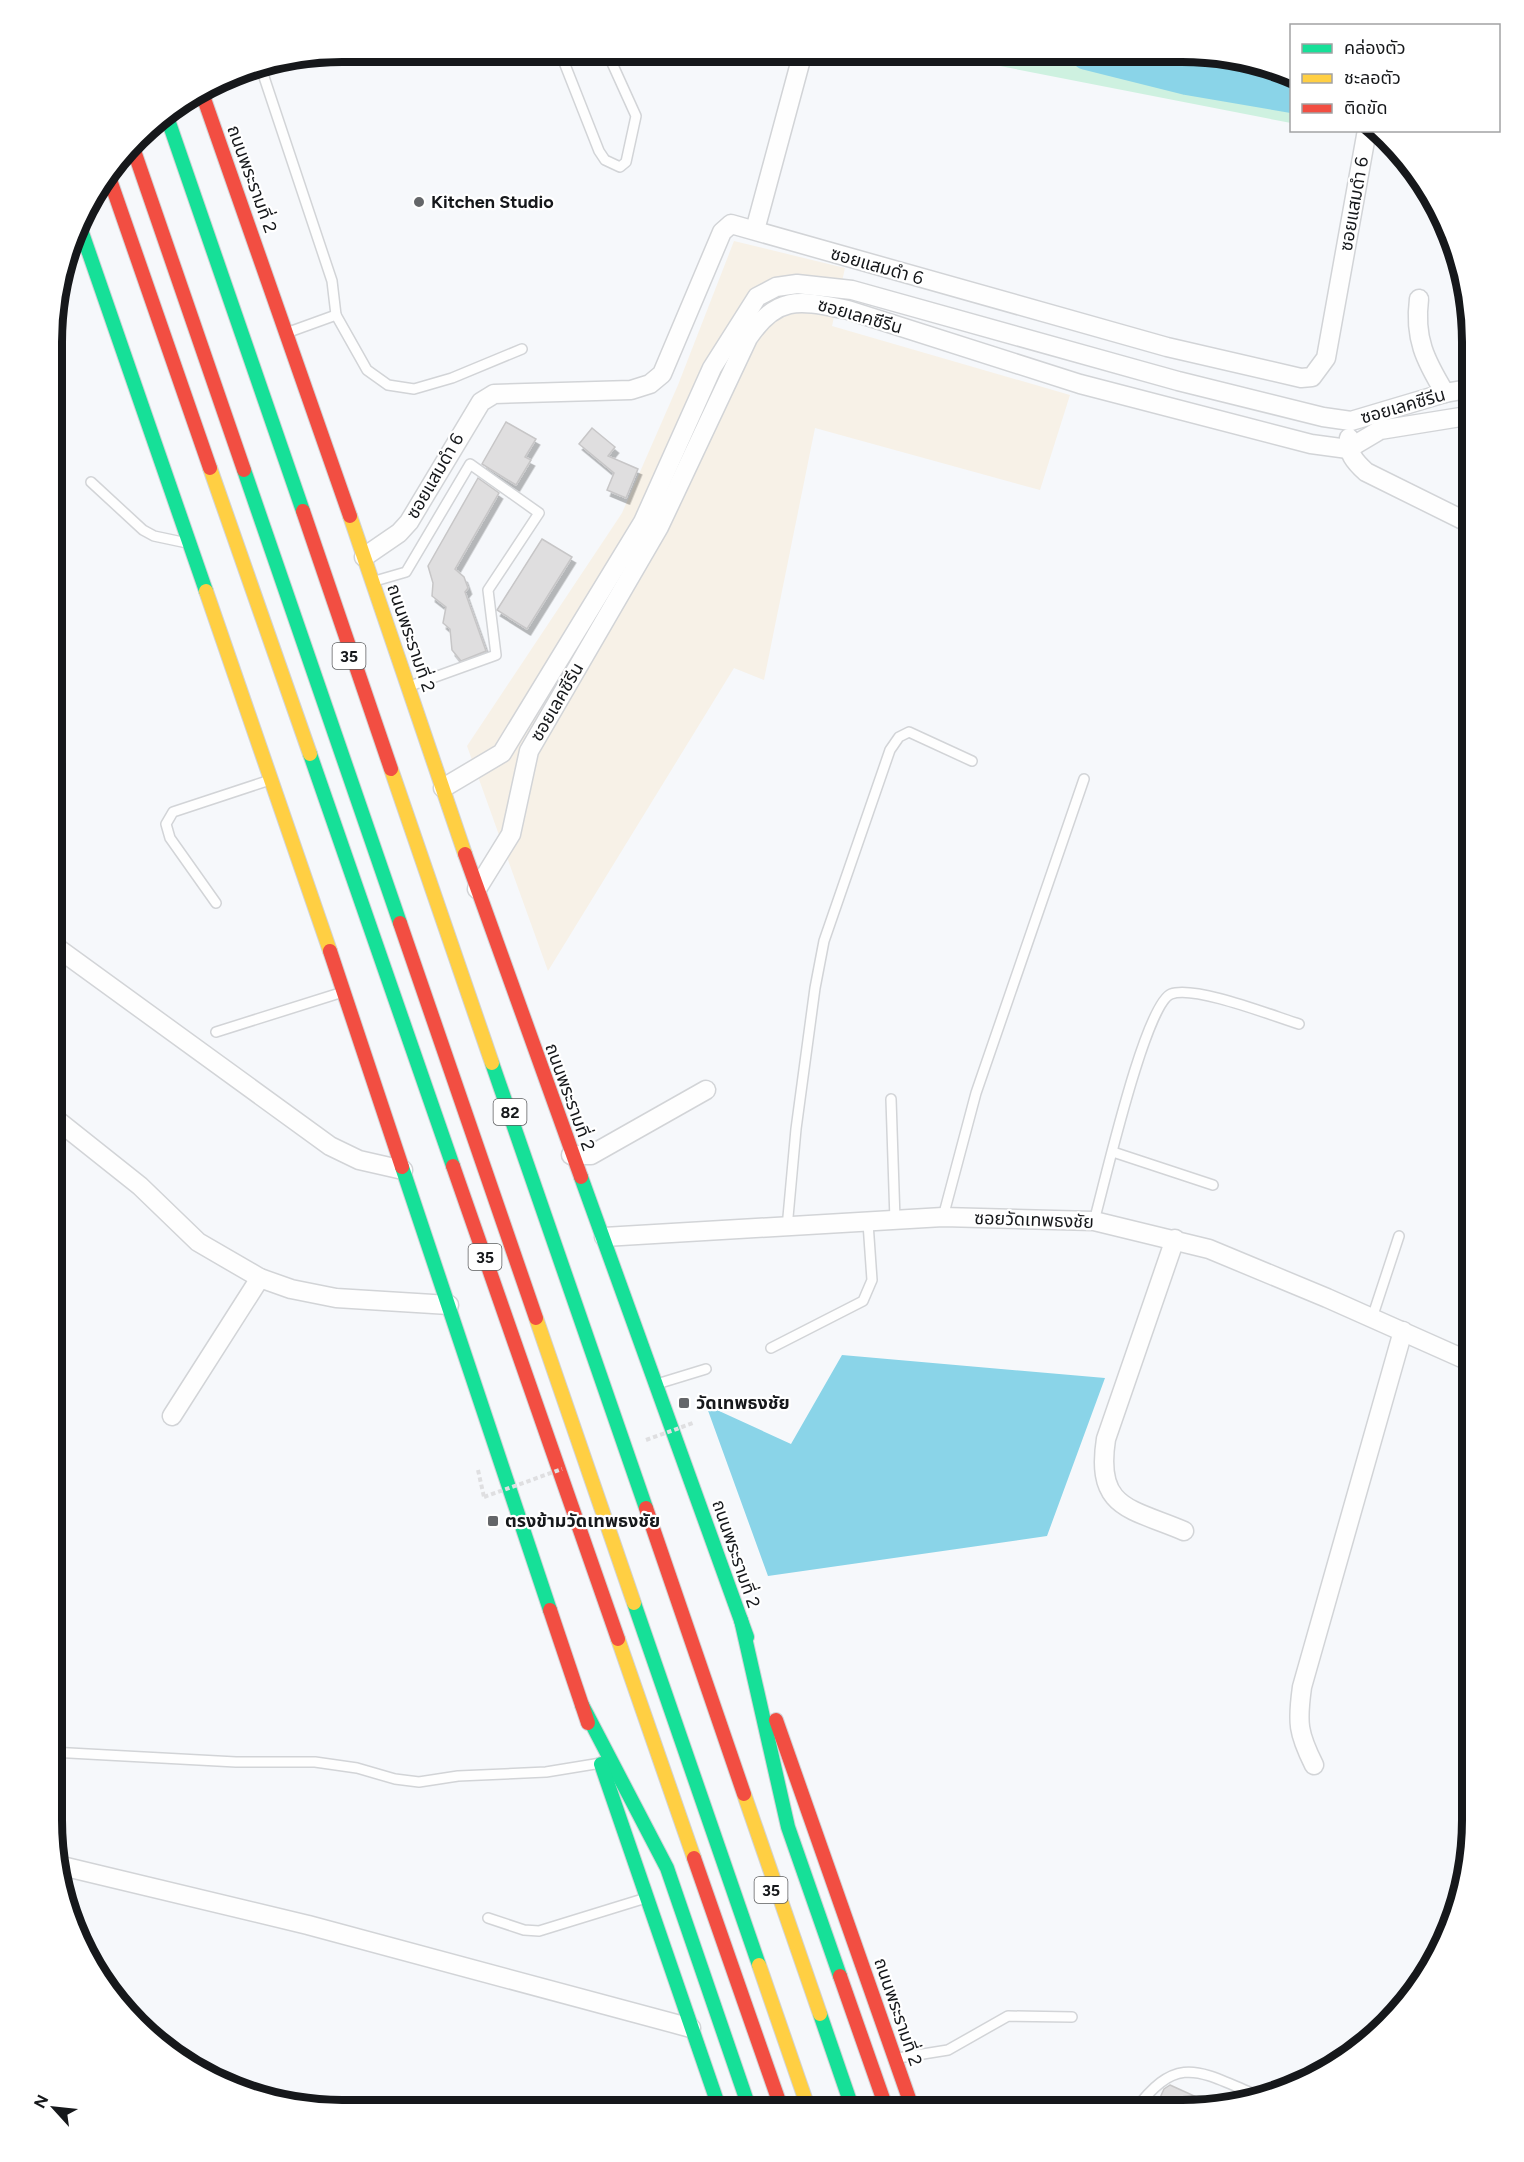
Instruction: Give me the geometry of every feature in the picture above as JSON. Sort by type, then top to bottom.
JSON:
[{"type":"main road","name":"ถนนพระรามที่ 2","points":[[204,98],[288,332],[477,889],[571,1155],[604,1237],[657,1384],[910,2100]]},
{"type":"main road","name":"35","points":[[168,122],[843,2100]]},
{"type":"main road","name":"82","points":[[168,122],[850,2100]]},
{"type":"main road","name":"82","points":[[135,153],[806,2100]]},
{"type":"main road","name":"35","points":[[111,183],[190,404],[634,1691],[778,2100]]},
{"type":"main road","points":[[83,235],[272,780],[600,1763],[717,2100]]},
{"type":"main road","points":[[741,1620],[788,1827],[884,2100]]},
{"type":"main road","points":[[696,1671],[747,1759]]},
{"type":"main road","points":[[634,1691],[648,1768]]},
{"type":"main road","points":[[582,1705],[666,1868],[747,2100]]},
{"type":"main road","points":[[765,1788],[788,1827]]},
{"type":"main road","points":[[658,1824],[666,1868]]},
{"type":"street","points":[[755,230],[800,62]]},
{"type":"street","name":"ซอยแสมดำ 6","points":[[364,557],[399,533],[409,522],[481,402],[494,394],[631,390],[650,384],[662,374],[672,356],[722,232],[731,224],[1167,347],[1301,378],[1312,377],[1326,358],[1367,132]]},
{"type":"street","name":"ซอยเลคซีรีน","points":[[477,889],[511,834],[529,751],[651,525],[712,368],[757,297],[776,287],[797,284],[852,290],[1178,381],[1304,413],[1351,421],[1462,390]]},
{"type":"street","points":[[848,310],[852,290]]},
{"type":"street","points":[[1419,299],[1417,334],[1428,365],[1445,393]]},
{"type":"street","name":"ซอยเลคซีรีน","points":[[443,788],[502,753],[684,478],[733,364],[760,319],[780,307],[814,302],[848,310],[1080,384],[1311,444],[1348,449],[1380,430],[1462,418]]},
{"type":"street","points":[[1351,421],[1348,449],[1357,464],[1366,472],[1462,520]]},
{"type":"street","points":[[62,951],[330,1146],[359,1160],[403,1170]]},
{"type":"street","points":[[571,1155],[591,1155],[706,1090]]},
{"type":"street","points":[[62,1129],[140,1186],[198,1242],[260,1278],[291,1289],[336,1298],[449,1305]]},
{"type":"street","name":"ซอยวัดเทพธงชัย","points":[[604,1237],[943,1217],[1094,1221],[1175,1239],[1266,1271],[1462,1358]]},
{"type":"street","points":[[1175,1239],[1106,1439],[1102,1466],[1104,1482],[1112,1495],[1125,1506],[1184,1531]]},
{"type":"street","points":[[172,1416],[260,1278]]},
{"type":"street","points":[[1314,1765],[1301,1740],[1298,1716],[1302,1687],[1403,1331]]},
{"type":"street","points":[[66,1867],[308,1925],[692,2028]]},
{"type":"lane","points":[[564,62],[598,151],[605,160],[620,167],[626,162],[636,116],[612,62]]},
{"type":"lane","points":[[263,73],[332,281],[336,315],[368,370],[388,385],[414,389],[452,378],[522,349]]},
{"type":"lane","points":[[288,332],[336,315]]},
{"type":"lane","points":[[372,581],[406,573],[470,464],[540,513],[488,590],[496,655],[408,687]]},
{"type":"lane","points":[[91,482],[143,530],[154,536],[189,543]]},
{"type":"lane","points":[[787,1228],[799,1105],[815,988],[824,941],[890,750],[898,737],[909,732],[972,761]]},
{"type":"lane","points":[[943,1217],[976,1093],[1084,779]]},
{"type":"lane","points":[[216,903],[170,838],[166,824],[173,812],[272,780]]},
{"type":"lane","points":[[216,1032],[344,992]]},
{"type":"lane","points":[[1094,1221],[1150,1024],[1159,1005],[1170,994],[1184,992],[1202,994],[1299,1024]]},
{"type":"lane","points":[[891,1099],[895,1220]]},
{"type":"lane","points":[[1113,1152],[1213,1185]]},
{"type":"lane","points":[[771,1348],[863,1301],[872,1280],[868,1223]]},
{"type":"lane","points":[[1372,1318],[1399,1236]]},
{"type":"lane","points":[[657,1384],[706,1369]]},
{"type":"lane","points":[[62,1753],[236,1762],[315,1762],[357,1768],[395,1779],[419,1782],[458,1776],[546,1772],[600,1763]]},
{"type":"lane","points":[[488,1918],[524,1930],[539,1931],[646,1898]]},
{"type":"lane","points":[[896,2059],[948,2050],[1008,2016],[1072,2017]]},
{"type":"lane","points":[[1142,2100],[1152,2087],[1169,2076],[1190,2070],[1249,2092]]},
{"type":"path","points":[[478,1470],[484,1497]]},
{"type":"shaded area","points":[[734,241],[845,268],[832,326],[1070,395],[1040,490],[815,428],[764,680],[734,668],[548,971],[467,746],[622,513],[678,385]]},
{"type":"green space","points":[[979,62],[1201,62],[1237,67],[1290,83],[1290,123]]},
{"type":"water","points":[[842,1355],[1105,1378],[1047,1536],[768,1576],[706,1405],[791,1444]]},
{"type":"building","points":[[506,422],[536,439],[525,457],[531,460],[516,485],[482,464]]},
{"type":"building","points":[[592,428],[615,447],[608,456],[638,469],[626,498],[607,490],[614,473],[579,444]]},
{"type":"building","points":[[478,478],[499,493],[455,569],[464,577],[468,588],[465,592],[486,651],[461,661],[452,650],[450,629],[443,623],[446,607],[432,596],[433,583],[428,566]]},
{"type":"building","points":[[542,539],[572,557],[527,629],[497,610]]},
{"type":"building","points":[[1170,2085],[1203,2100],[1159,2100],[1164,2089]]},
{"type":"waterway","points":[[1123,62],[1187,78],[1290,96]]},
{"type":"traffic: fast","points":[[168,121],[303,511]]},
{"type":"traffic: fast","points":[[83,235],[206,591]]},
{"type":"traffic: fast","points":[[244,470],[400,923]]},
{"type":"traffic: fast","points":[[310,754],[453,1166]]},
{"type":"traffic: fast","points":[[492,1063],[646,1508]]},
{"type":"traffic: fast","points":[[402,1167],[550,1610]]},
{"type":"traffic: fast","points":[[581,1177],[747,1637]]},
{"type":"traffic: fast","points":[[634,1603],[759,1965]]},
{"type":"traffic: fast","points":[[741,1620],[788,1827],[840,1976]]},
{"type":"traffic: fast","points":[[582,1705],[667,1868],[747,2100]]},
{"type":"traffic: fast","points":[[601,1764],[717,2100]]},
{"type":"traffic: fast","points":[[820,2014],[850,2100]]},
{"type":"traffic: slow","points":[[210,468],[310,754]]},
{"type":"traffic: slow","points":[[350,516],[465,854]]},
{"type":"traffic: slow","points":[[206,591],[330,951]]},
{"type":"traffic: slow","points":[[391,769],[492,1063]]},
{"type":"traffic: slow","points":[[536,1318],[634,1603]]},
{"type":"traffic: slow","points":[[618,1639],[694,1858]]},
{"type":"traffic: slow","points":[[744,1794],[820,2014]]},
{"type":"traffic: slow","points":[[759,1965],[806,2100]]},
{"type":"traffic: jam","points":[[204,98],[350,516]]},
{"type":"traffic: jam","points":[[135,153],[244,470]]},
{"type":"traffic: jam","points":[[111,183],[210,468]]},
{"type":"traffic: jam","points":[[303,511],[391,769]]},
{"type":"traffic: jam","points":[[465,854],[581,1177]]},
{"type":"traffic: jam","points":[[400,923],[536,1318]]},
{"type":"traffic: jam","points":[[330,951],[402,1167]]},
{"type":"traffic: jam","points":[[453,1166],[618,1639]]},
{"type":"traffic: jam","points":[[646,1508],[744,1794]]},
{"type":"traffic: jam","points":[[550,1610],[588,1723]]},
{"type":"traffic: jam","points":[[776,1720],[909,2100]]},
{"type":"traffic: jam","points":[[694,1858],[779,2100]]},
{"type":"traffic: jam","points":[[840,1976],[883,2100]]},
{"type":"place","name":"Kitchen Studio","points":[[419,202]]},
{"type":"place","name":"วัดเทพธงชัย","points":[[684,1403]]},
{"type":"place","name":"ตรงข้ามวัดเทพธงชัย","points":[[493,1521]]}]
